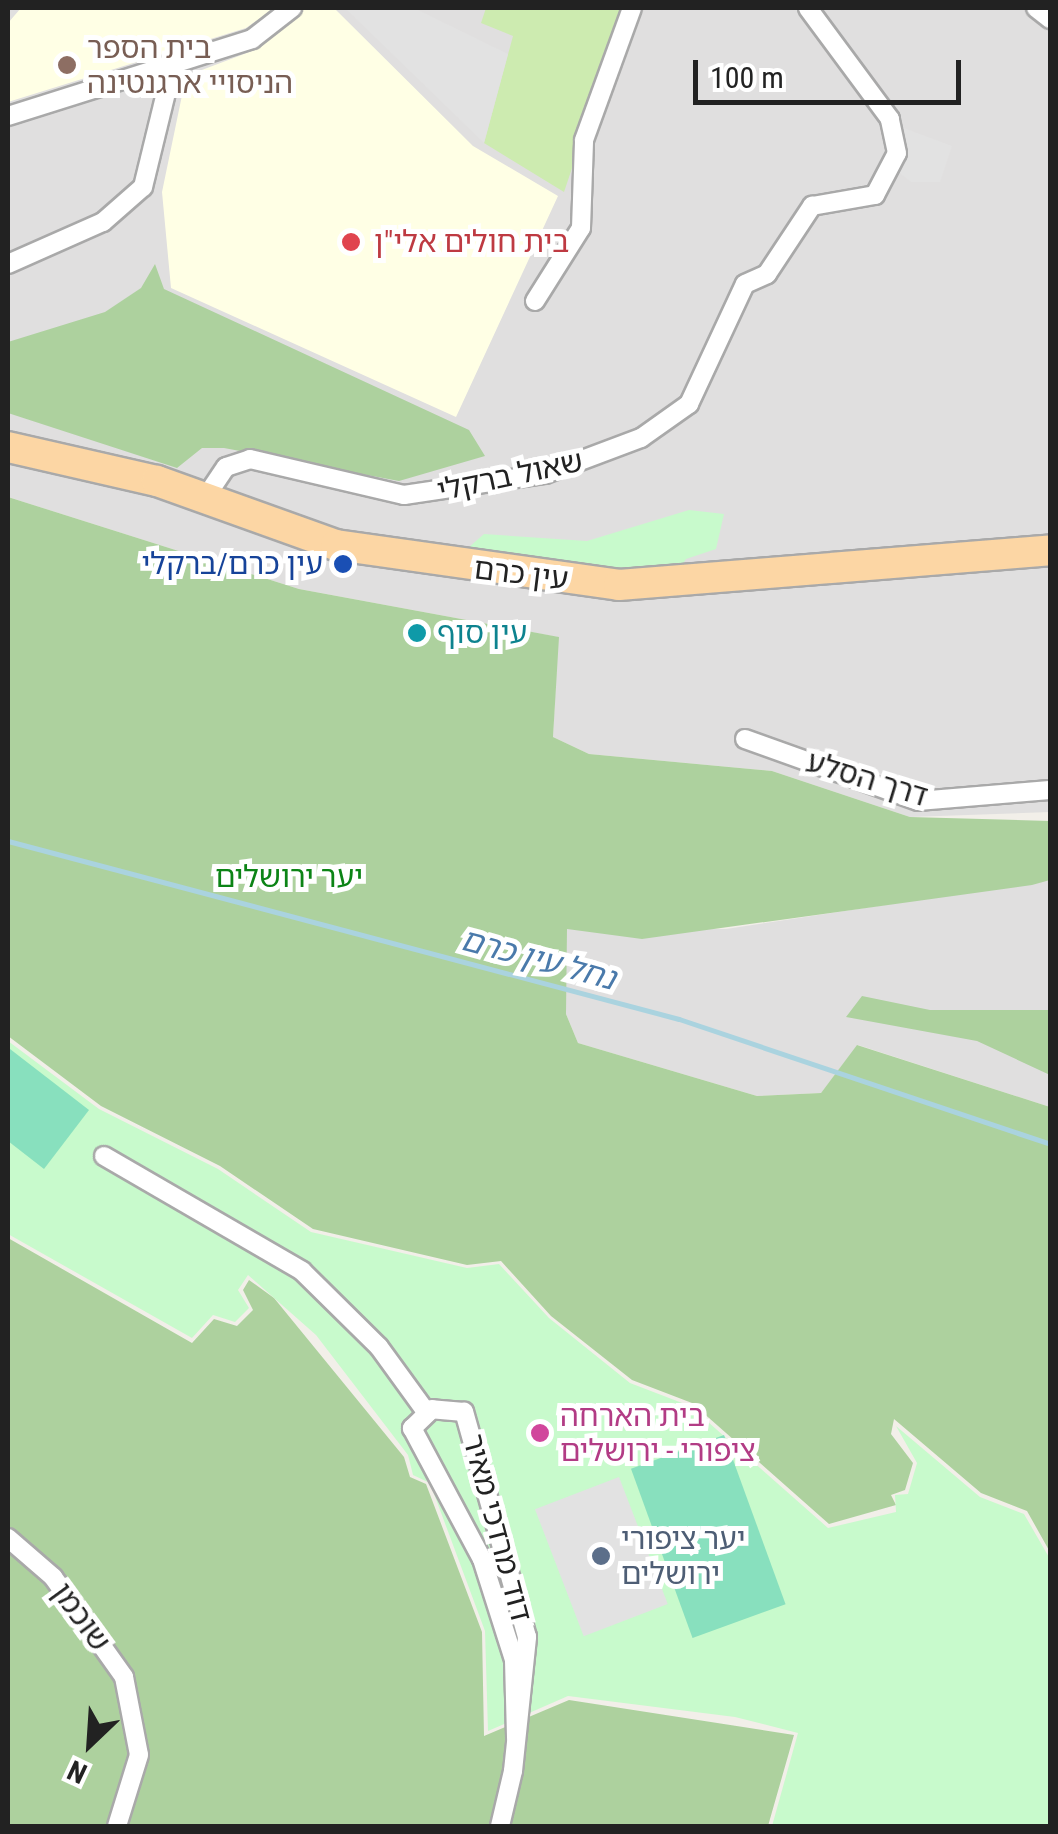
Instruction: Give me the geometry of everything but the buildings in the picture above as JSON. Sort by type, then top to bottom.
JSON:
[{"type":"main road","name":"עין כרם","points":[[8,447],[205,498],[336,545],[620,586],[1050,550]]},
{"type":"street","points":[[8,116],[252,39],[292,8]]},
{"type":"street","points":[[535,300],[584,218],[584,140],[632,8]]},
{"type":"street","name":"שאול ברקלי","points":[[205,498],[226,467],[250,460],[426,495],[598,457],[689,404],[744,284],[766,274],[812,206],[876,195],[897,153],[890,119],[808,8]]},
{"type":"street","points":[[1036,8],[1050,19]]},
{"type":"street","points":[[8,264],[102,222],[143,187],[173,64]]},
{"type":"street","name":"דרך הסלע","points":[[744,739],[918,801],[1050,790]]},
{"type":"street","points":[[104,1156],[302,1271],[379,1347],[427,1413]]},
{"type":"street","name":"דוד מרדכי מאיר","points":[[500,1826],[516,1738],[527,1638],[474,1436],[453,1406],[427,1413],[412,1428],[482,1559],[514,1660],[516,1738]]},
{"type":"street","name":"שוכמן","points":[[8,1538],[53,1577],[124,1677],[139,1755],[118,1826]]},
{"type":"shaded area","points":[[8,8],[1050,8],[1050,812],[910,817],[772,771],[589,754],[553,737],[558,637],[299,589],[8,497]]},
{"type":"shaded area","name":"בית הספר הניסויי ארגנטינה","points":[[21,8],[275,8],[246,28],[8,102],[8,23]]},
{"type":"shaded area","name":"בית חולים אלי\"ן","points":[[304,8],[334,8],[473,146],[558,196],[456,417],[171,288],[162,192],[186,76],[260,48]]},
{"type":"shaded area","points":[[345,8],[414,8],[508,54],[484,143]]},
{"type":"shaded area","points":[[901,127],[952,146],[940,182],[911,182],[896,170]]},
{"type":"shaded area","points":[[1050,880],[1050,1107],[858,1045],[821,1093],[757,1096],[578,1043],[566,1014],[566,929],[726,929]]},
{"type":"shaded area","name":"יער ציפורי ירושלים","points":[[619,1477],[668,1604],[584,1636],[535,1509]]},
{"type":"green space","points":[[486,8],[626,8],[564,192],[484,143],[513,36],[481,23]]},
{"type":"green space","points":[[155,264],[164,289],[469,430],[485,456],[399,481],[224,448],[202,448],[177,468],[8,413],[8,342],[105,312],[141,288]]},
{"type":"green space","name":"יער ירושלים","points":[[8,497],[299,589],[559,637],[553,737],[589,754],[772,771],[910,817],[1050,821],[1050,880],[1032,885],[642,939],[567,929],[566,1014],[578,1043],[757,1096],[821,1093],[857,1045],[1050,1107],[1050,1552],[1027,1511],[981,1493],[894,1419],[891,1434],[913,1463],[905,1490],[891,1495],[896,1505],[829,1524],[692,1403],[632,1380],[551,1316],[501,1261],[467,1265],[313,1229],[220,1166],[101,1106],[8,1036]]},
{"type":"green space","points":[[689,510],[724,514],[716,549],[686,559],[677,573],[461,554],[484,534],[587,541]]},
{"type":"green space","points":[[862,996],[930,1010],[1050,1010],[1050,1075],[977,1041],[846,1017]]},
{"type":"green space","points":[[8,1041],[99,1109],[218,1169],[311,1232],[467,1268],[499,1264],[549,1318],[630,1383],[690,1406],[828,1528],[896,1512],[895,1495],[908,1494],[917,1463],[896,1426],[980,1497],[1024,1514],[1050,1559],[1050,1826],[772,1826],[798,1733],[735,1717],[568,1696],[488,1731],[485,1631],[430,1483],[413,1475],[408,1455],[316,1335],[248,1275],[238,1290],[249,1308],[235,1322],[213,1315],[192,1338],[8,1234]]},
{"type":"green space","points":[[10,1049],[89,1110],[44,1169],[8,1141]]},
{"type":"green space","points":[[8,1238],[192,1343],[214,1319],[237,1326],[253,1310],[243,1290],[249,1280],[274,1298],[404,1457],[410,1477],[426,1484],[482,1632],[484,1736],[569,1700],[794,1735],[768,1826],[8,1826]]},
{"type":"green space","points":[[724,1435],[786,1604],[693,1638],[631,1469]]},
{"type":"waterway","name":"נחל עין כרם","points":[[8,841],[679,1019],[1050,1144]]},
{"type":"place","name":"בית הספר הניסויי ארגנטינה","points":[[67,65]]},
{"type":"place","name":"בית חולים אלי\"ן","points":[[351,242]]},
{"type":"place","name":"עין כרם/ברקלי","points":[[343,564]]},
{"type":"place","name":"עין סוף","points":[[417,633]]},
{"type":"place","name":"בית הארחה ציפורי - ירושלים","points":[[540,1433]]},
{"type":"place","name":"יער ציפורי ירושלים","points":[[601,1556]]}]
